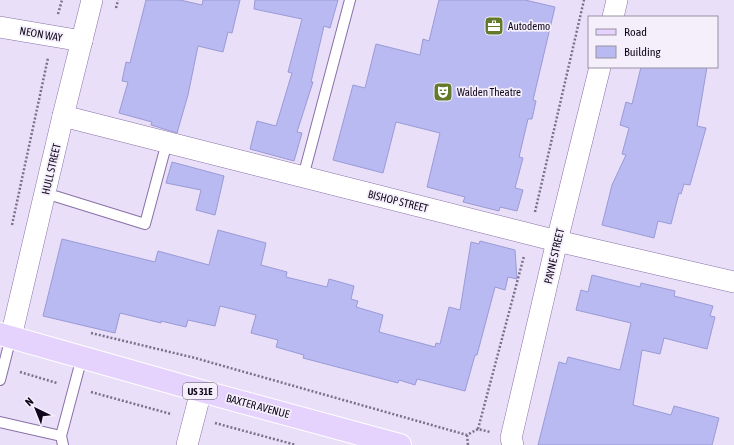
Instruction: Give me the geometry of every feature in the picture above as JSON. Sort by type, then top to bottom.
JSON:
[{"type":"main road","name":"BAXTER AVENUE","points":[[6,336],[400,445]]},
{"type":"street","name":"HULL STREET","points":[[6,336],[45,193],[92,0]]},
{"type":"street","points":[[613,16],[617,0]]},
{"type":"street","name":"NEON WAY","points":[[0,27],[82,41]]},
{"type":"street","name":"PAYNE STREET","points":[[512,441],[557,241],[600,68]]},
{"type":"street","name":"BISHOP STREET","points":[[63,116],[557,241],[734,282]]},
{"type":"street","points":[[187,445],[201,391]]},
{"type":"lane","points":[[303,177],[350,0]]},
{"type":"lane","points":[[45,193],[146,224],[167,142]]},
{"type":"lane","points":[[0,380],[3,368],[6,336]]},
{"type":"lane","points":[[0,422],[62,441],[82,357]]},
{"type":"path","points":[[11,229],[62,0]]},
{"type":"path","points":[[90,333],[195,358],[467,435],[478,429],[512,441]]},
{"type":"path","points":[[3,368],[296,445]]},
{"type":"path","points":[[467,435],[468,445]]},
{"type":"building","points":[[146,0],[180,0],[202,5],[203,0],[240,0],[232,33],[228,32],[223,52],[198,46],[188,95],[177,133],[151,125],[152,122],[119,113],[128,82],[122,81],[126,62],[130,63]]},
{"type":"building","points":[[255,0],[338,0],[330,28],[324,26],[311,82],[313,82],[297,132],[302,133],[294,161],[250,149],[257,121],[276,126],[292,73],[288,72],[302,19],[254,9]]},
{"type":"building","points":[[439,0],[525,0],[555,7],[533,100],[536,101],[532,119],[528,119],[519,157],[523,158],[515,188],[523,190],[517,211],[500,207],[499,211],[463,202],[465,197],[427,187],[440,133],[396,122],[383,173],[333,160],[353,85],[365,88],[376,44],[420,55],[423,39],[429,41]]},
{"type":"building","points":[[641,68],[707,68],[697,126],[706,128],[690,185],[684,184],[681,194],[679,193],[671,224],[658,221],[654,238],[602,225],[612,185],[626,155],[622,154],[629,128],[620,125],[626,102],[632,104]]},
{"type":"building","points":[[172,162],[224,176],[215,215],[196,210],[201,190],[166,183]]},
{"type":"building","points":[[218,230],[266,243],[261,265],[287,272],[286,277],[327,287],[329,279],[354,286],[351,299],[358,301],[356,307],[383,315],[379,332],[435,347],[436,343],[440,344],[449,307],[460,310],[471,242],[479,244],[480,241],[515,250],[517,279],[508,277],[505,290],[495,287],[477,355],[475,355],[465,391],[417,379],[415,385],[399,380],[398,383],[303,358],[304,355],[276,347],[278,340],[251,333],[256,315],[220,306],[215,326],[188,320],[186,327],[161,321],[161,323],[120,313],[115,333],[43,316],[62,239],[155,262],[158,251],[209,265]]},
{"type":"building","points":[[592,275],[640,287],[641,283],[675,291],[674,296],[713,306],[710,316],[715,317],[707,349],[664,338],[660,354],[642,350],[633,405],[671,415],[674,406],[719,418],[712,445],[538,445],[559,362],[566,364],[568,357],[620,370],[631,323],[576,310],[581,290],[588,292]]},
{"type":"place","name":"Autodemo","points":[[494,26]]},
{"type":"place","name":"Walden Theatre","points":[[443,92]]}]
